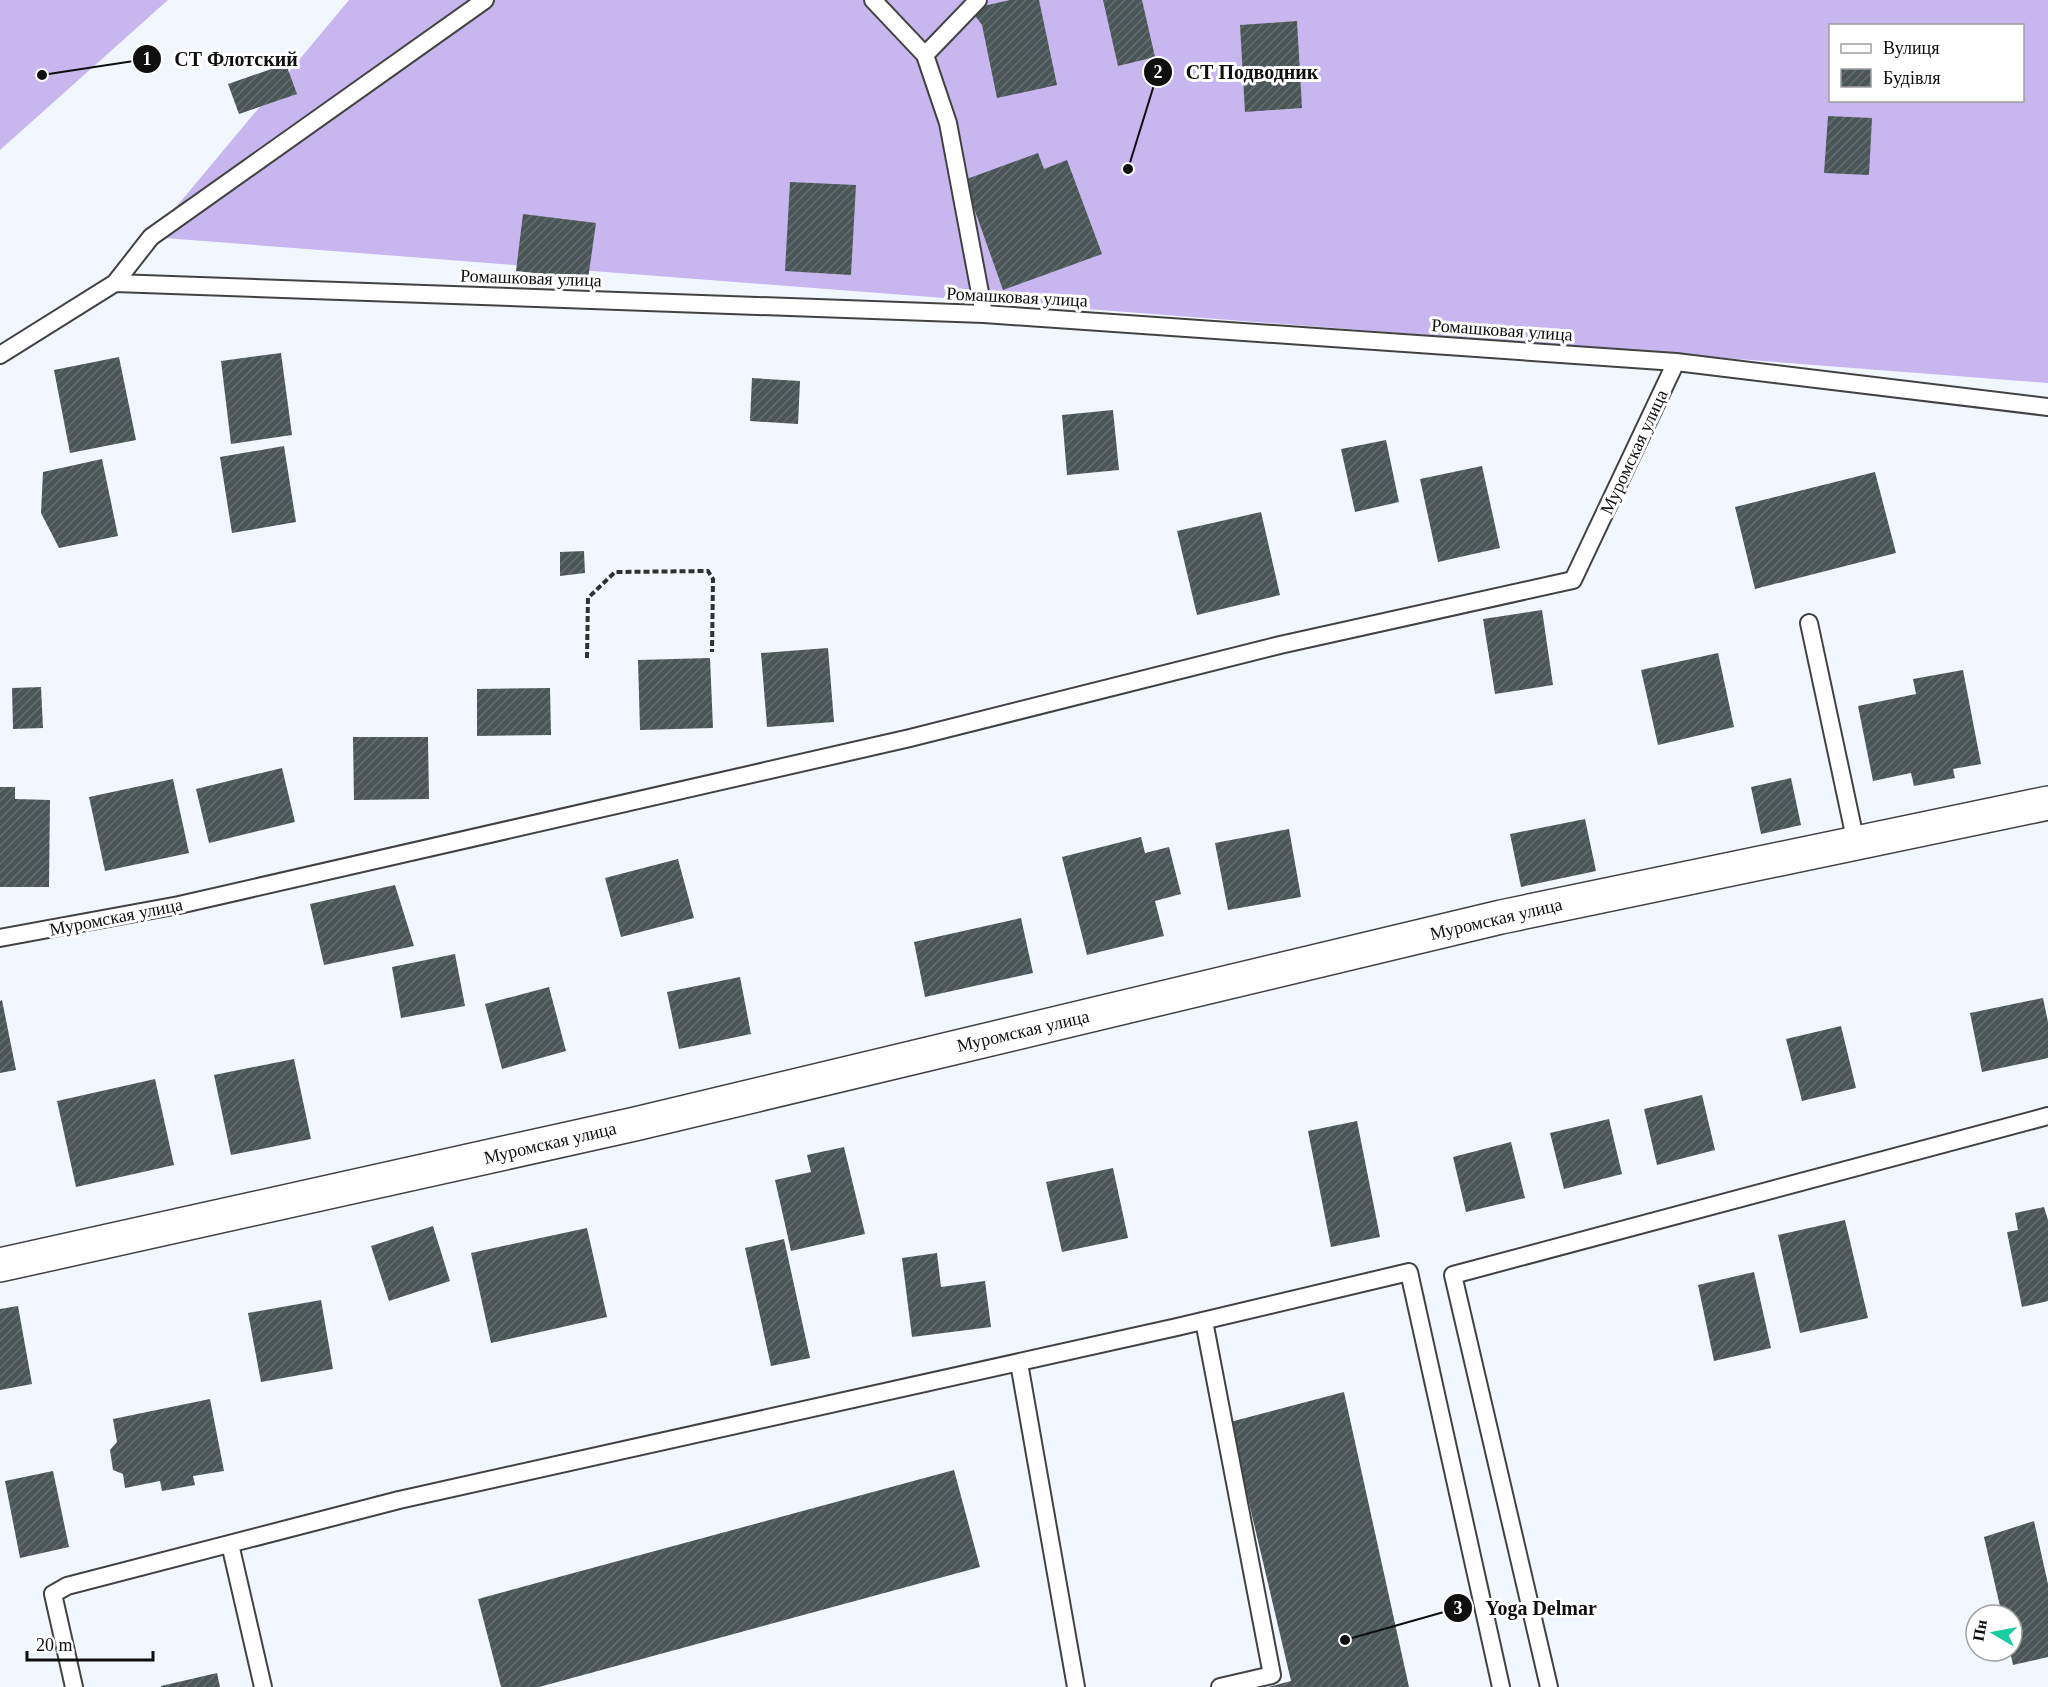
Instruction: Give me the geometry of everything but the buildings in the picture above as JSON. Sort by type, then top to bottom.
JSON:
[{"type":"street","name":"Муромская улица","points":[[0,1265],[635,1124],[1501,917],[2048,803]]},
{"type":"lane","points":[[0,355],[115,283],[151,237],[485,0]]},
{"type":"lane","points":[[873,0],[925,55],[948,123],[984,314]]},
{"type":"lane","points":[[925,55],[978,0]]},
{"type":"lane","name":"Ромашковая улица","points":[[115,283],[984,314],[1676,362],[2048,407]]},
{"type":"lane","name":"Муромская улица","points":[[0,938],[202,900],[910,738],[1280,645],[1573,580],[1676,362]]},
{"type":"lane","points":[[1809,622],[1856,843]]},
{"type":"lane","points":[[1549,1687],[1453,1275],[2048,1116]]},
{"type":"lane","points":[[74,1687],[53,1594],[67,1586],[399,1500],[1019,1363],[1409,1272],[1501,1687]]},
{"type":"lane","points":[[1204,1321],[1272,1675],[1220,1687]]},
{"type":"lane","points":[[1019,1363],[1076,1687]]},
{"type":"lane","points":[[230,1544],[263,1687]]},
{"type":"path","points":[[587,658],[588,598],[615,572],[708,571],[713,579],[712,652]]},
{"type":"shaded area","points":[[0,0],[168,0],[0,150]]},
{"type":"shaded area","points":[[349,0],[2048,0],[2048,383],[151,237]]},
{"type":"place","name":"СТ Флотский","points":[[42,75]]},
{"type":"place","name":"СТ Подводник","points":[[1128,169]]},
{"type":"place","name":"Yoga Delmar","points":[[1345,1640]]}]
